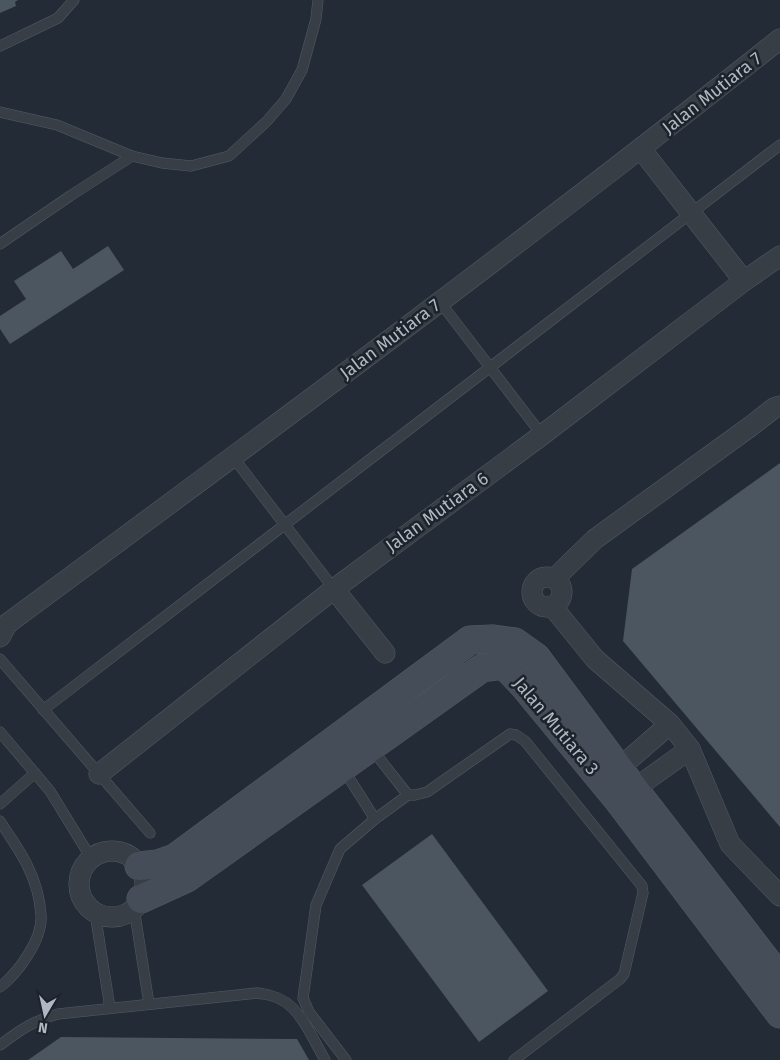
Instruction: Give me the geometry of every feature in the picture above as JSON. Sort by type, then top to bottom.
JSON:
[{"type":"street","name":"Jalan Mutiara 7","points":[[0,637],[7,624],[440,302],[642,149],[780,40]]},
{"type":"street","points":[[642,149],[744,281]]},
{"type":"street","name":"Jalan Mutiara 6","points":[[99,774],[334,589],[542,436],[744,281],[780,256]]},
{"type":"street","points":[[780,406],[774,408],[595,539],[554,579],[548,577],[541,578],[533,589],[536,601],[541,605],[552,606],[595,659],[670,724],[690,748],[730,844],[780,896]]},
{"type":"street","points":[[334,589],[384,653]]},
{"type":"street","name":"Jalan Mutiara 3","points":[[139,866],[158,864],[175,858],[470,640],[492,639],[515,642],[536,657],[618,785],[780,1014]]},
{"type":"street","name":"Jalan Mutiara 3","points":[[138,903],[187,878],[482,668],[504,665],[618,785],[780,978]]},
{"type":"street","points":[[618,785],[670,724]]},
{"type":"street","points":[[618,785],[690,748]]},
{"type":"street","points":[[117,852],[131,858],[139,866],[144,876],[144,888],[138,903],[126,914],[116,917],[95,913],[81,897],[79,887],[80,876],[84,866],[91,858],[101,854],[117,852]]},
{"type":"lane","points":[[0,46],[58,18],[74,0]]},
{"type":"lane","points":[[0,112],[56,125],[132,156],[162,163],[191,166],[229,156],[267,121],[286,98],[302,70],[316,19],[318,0]]},
{"type":"lane","points":[[43,710],[780,144]]},
{"type":"lane","points":[[0,244],[132,156]]},
{"type":"lane","points":[[440,302],[542,436]]},
{"type":"lane","points":[[233,457],[334,589]]},
{"type":"lane","points":[[0,659],[150,833]]},
{"type":"lane","points":[[0,732],[50,791],[91,858]]},
{"type":"lane","points":[[346,1060],[309,1012],[303,998],[316,905],[340,849],[375,819],[408,795],[415,796],[427,792],[510,734],[516,735],[525,741],[642,886],[643,892],[624,974],[514,1060]]},
{"type":"lane","points":[[371,747],[408,795]]},
{"type":"lane","points":[[342,767],[375,819]]},
{"type":"lane","points":[[0,804],[35,773]]},
{"type":"lane","points":[[0,821],[28,866],[42,916],[36,937],[26,958],[10,979],[0,987]]},
{"type":"lane","points":[[138,903],[149,1004]]},
{"type":"lane","points":[[95,913],[110,1008]]},
{"type":"lane","points":[[0,1046],[23,1028],[39,1019],[58,1014],[257,993],[274,996],[288,1004],[299,1016],[325,1060]]},
{"type":"building","points":[[0,0],[18,0],[15,2],[16,6],[0,13]]},
{"type":"building","points":[[108,246],[124,270],[10,344],[0,329],[0,316],[26,299],[14,281],[61,251],[73,269]]},
{"type":"building","points":[[780,463],[780,827],[623,641],[632,569]]},
{"type":"building","points":[[432,834],[548,991],[479,1042],[362,885]]},
{"type":"building","points":[[61,1037],[297,1039],[309,1060],[28,1060]]}]
